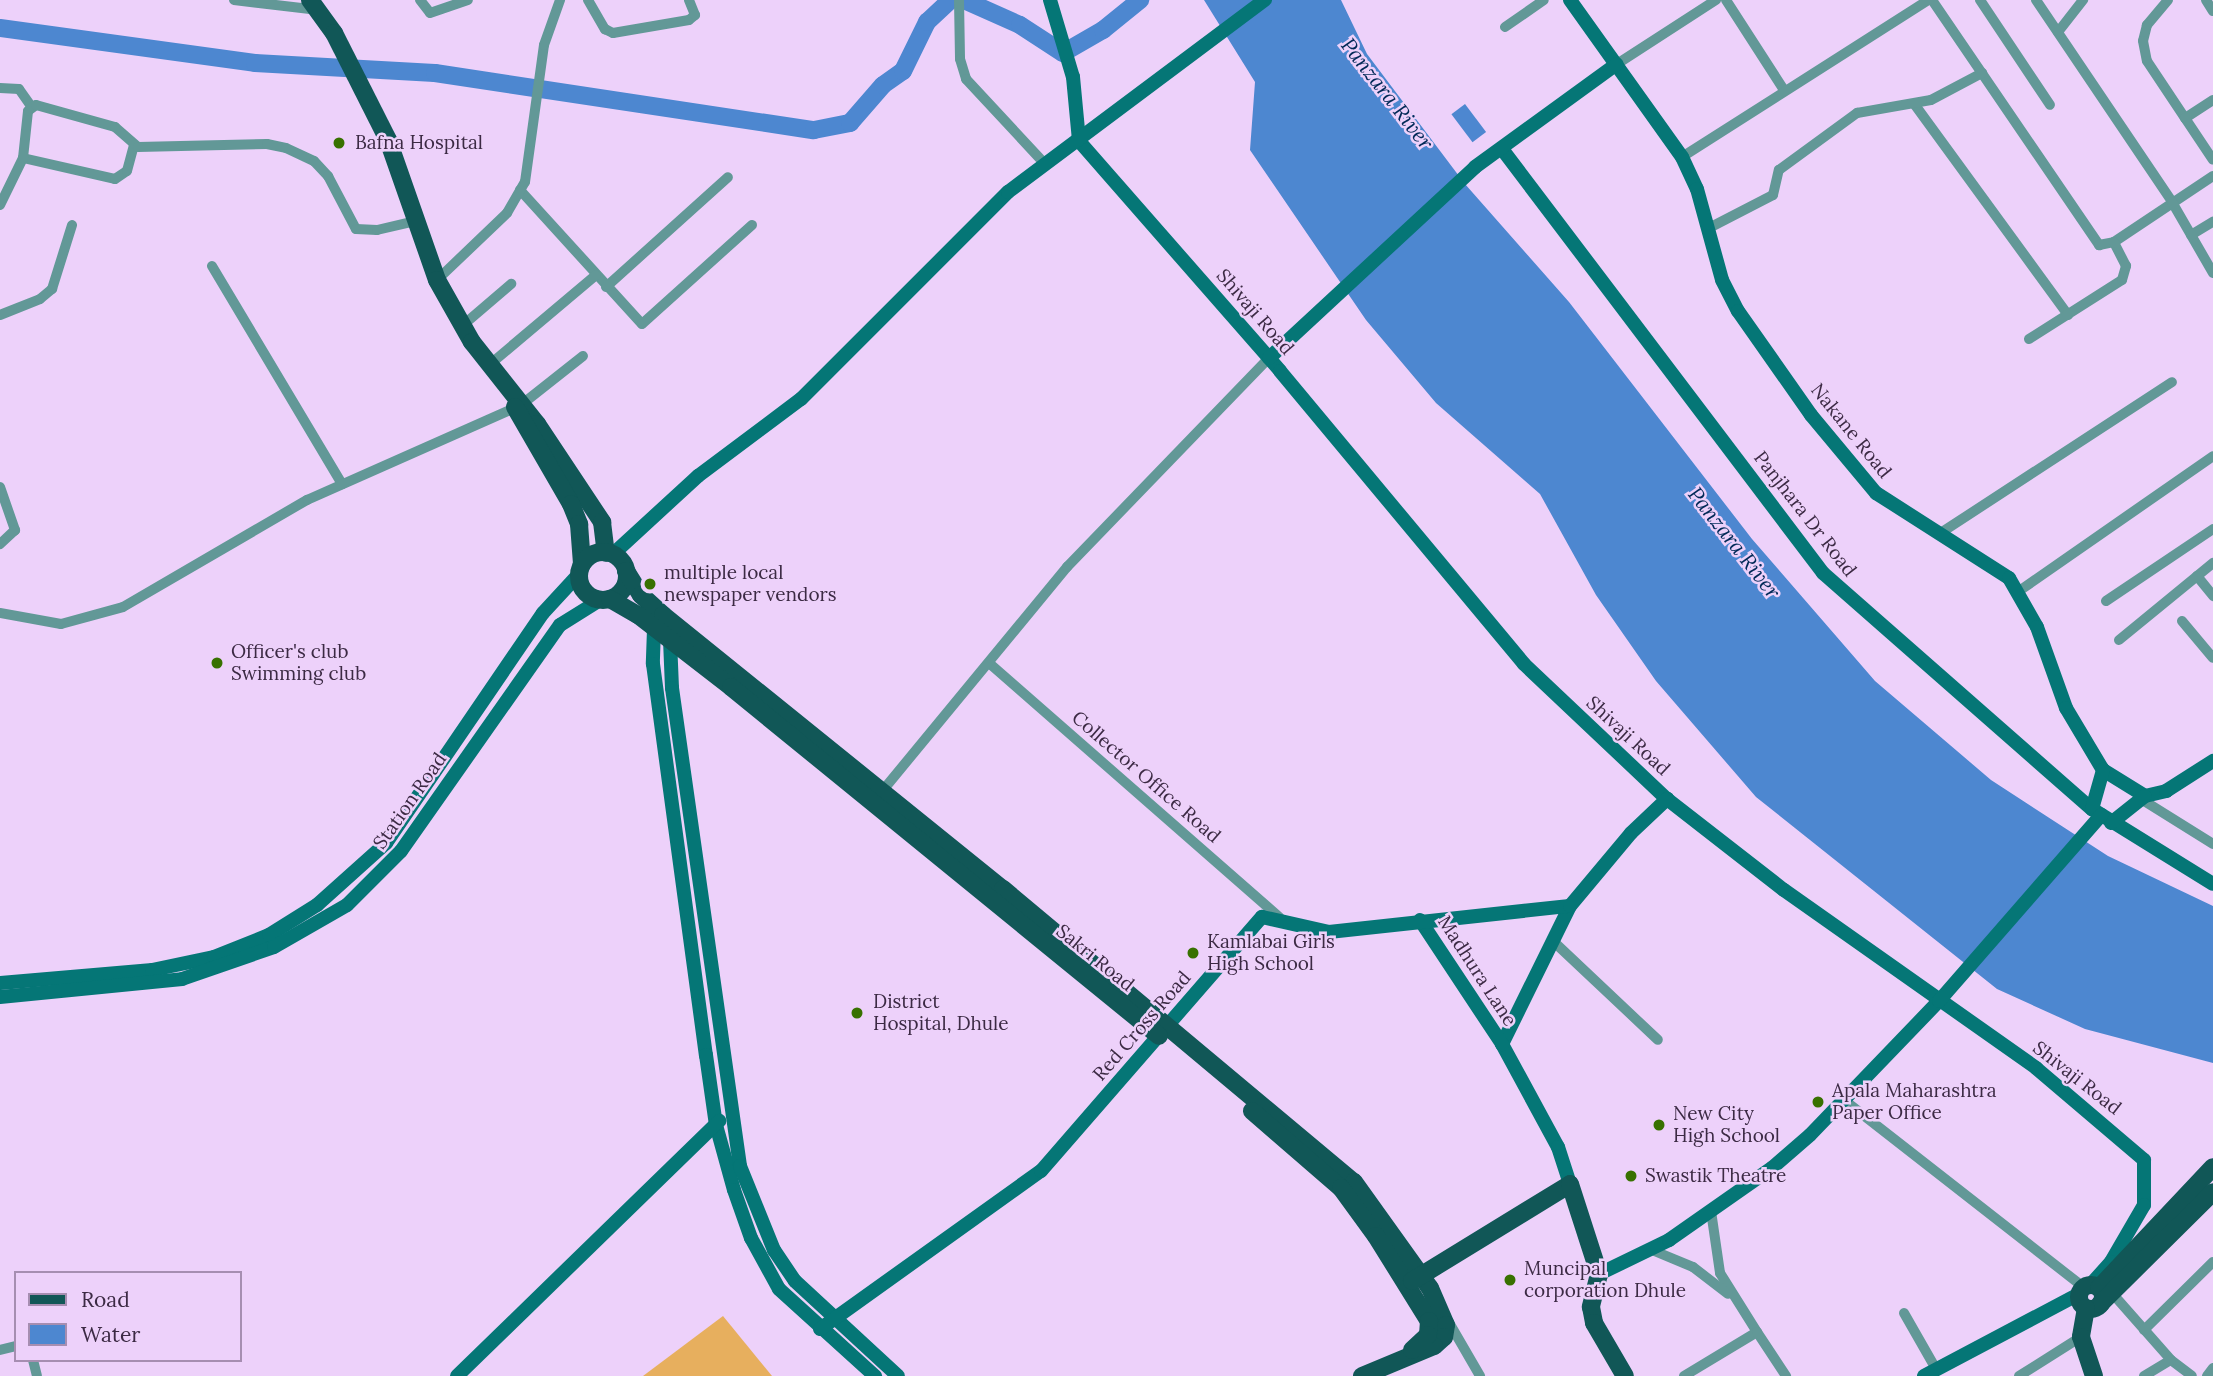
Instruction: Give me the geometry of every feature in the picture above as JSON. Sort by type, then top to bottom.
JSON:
[{"type":"main road","points":[[319,5],[373,107],[399,164],[415,221],[437,280],[488,366],[602,522],[609,554],[626,571],[641,595],[877,797],[1162,1031],[1354,1182],[1414,1280],[1444,1314],[1444,1337],[1434,1346],[1406,1354],[1362,1376]]},
{"type":"main road","points":[[516,403],[575,514],[584,592],[605,600],[670,640],[877,797]]},
{"type":"main road","points":[[581,569],[594,554],[609,554]]},
{"type":"main road","points":[[605,600],[624,588],[626,571]]},
{"type":"main road","points":[[2094,1376],[2081,1337],[2093,1294],[2205,1193],[2213,1167]]},
{"type":"main road","points":[[1414,1280],[1570,1184],[1599,1274],[1591,1307],[1594,1323],[1625,1376]]},
{"type":"main road","points":[[1406,1354],[1431,1330],[1414,1280]]},
{"type":"street","points":[[234,0],[319,5]]},
{"type":"street","points":[[420,0],[430,13],[468,0]]},
{"type":"street","points":[[437,280],[507,214],[520,190],[535,133],[547,28],[560,0]]},
{"type":"street","points":[[588,0],[605,29],[613,33],[690,20],[695,15],[689,0]]},
{"type":"street","points":[[959,0],[960,59],[966,79],[981,100],[1045,164]]},
{"type":"street","points":[[1050,0],[1073,77],[1079,141]]},
{"type":"street","points":[[609,554],[698,476],[801,399],[986,212],[1045,164],[1265,0]]},
{"type":"street","points":[[1505,27],[1544,0]]},
{"type":"street","name":"Nakane Road","points":[[1570,0],[1682,157],[1709,228],[1722,280],[1738,311],[1811,415],[1876,493],[1993,565],[2019,591],[2037,627],[2057,690],[2086,748],[2104,770],[2143,797]]},
{"type":"street","points":[[877,797],[1067,567],[1269,358],[1475,167],[1617,64],[1716,0]]},
{"type":"street","points":[[1726,0],[1784,90]]},
{"type":"street","points":[[1682,157],[1930,0],[1982,73],[2087,235],[2099,245],[2114,242],[2213,176]]},
{"type":"street","points":[[1980,0],[2050,105]]},
{"type":"street","points":[[2036,0],[2172,202],[2213,273]]},
{"type":"street","points":[[2058,32],[2083,0]]},
{"type":"street","points":[[2168,0],[2147,25],[2143,41],[2147,61],[2213,160]]},
{"type":"street","points":[[2206,0],[2213,11]]},
{"type":"street","points":[[1709,228],[1773,195],[1779,170],[1857,113],[1916,104],[1982,73]]},
{"type":"street","points":[[0,88],[19,89],[32,106],[114,127],[134,145],[286,148],[314,161],[328,176],[356,229],[377,230],[415,221]]},
{"type":"street","points":[[2185,118],[2213,100]]},
{"type":"street","points":[[1916,104],[2068,315]]},
{"type":"street","points":[[0,205],[23,158],[32,106]]},
{"type":"street","name":"Shivaji Road","points":[[1079,141],[1269,358],[1524,664],[1667,799],[1939,1001],[2036,1068],[2144,1160],[2144,1205],[2093,1294]]},
{"type":"street","points":[[23,158],[119,178],[127,172],[134,145]]},
{"type":"street","name":"Panjhara Dr Road","points":[[1502,149],[1823,573],[2101,816],[2213,884]]},
{"type":"street","points":[[606,286],[728,177]]},
{"type":"street","points":[[520,190],[637,321],[645,324],[752,225]]},
{"type":"street","points":[[2191,235],[2213,222]]},
{"type":"street","points":[[0,315],[40,299],[52,289],[72,225]]},
{"type":"street","points":[[2029,339],[2122,280],[2126,266],[2114,242]]},
{"type":"street","points":[[212,266],[342,484]]},
{"type":"street","points":[[488,366],[596,275]]},
{"type":"street","points":[[463,326],[511,284]]},
{"type":"street","points":[[0,613],[61,624],[122,607],[307,500],[516,403],[583,356]]},
{"type":"street","points":[[1939,534],[2172,382]]},
{"type":"street","points":[[2019,591],[2213,456]]},
{"type":"street","points":[[0,487],[15,530],[0,544]]},
{"type":"street","points":[[2106,601],[2213,529]]},
{"type":"street","points":[[2119,640],[2213,563]]},
{"type":"street","name":"Station Road","points":[[0,997],[153,977],[214,957],[269,935],[350,879],[386,843],[543,613],[581,569]]},
{"type":"street","points":[[2197,576],[2213,596]]},
{"type":"street","name":"Station Road","points":[[0,983],[153,977],[182,979],[274,947],[351,902],[401,851],[561,625],[605,600]]},
{"type":"street","points":[[2182,621],[2213,658]]},
{"type":"street","points":[[654,629],[653,664],[716,1125],[734,1190],[764,1266],[779,1289],[820,1329],[875,1376]]},
{"type":"street","points":[[670,640],[672,688],[729,1111],[740,1166],[774,1250],[810,1300],[898,1376]]},
{"type":"street","name":"Collector Office Road","points":[[989,663],[1279,917]]},
{"type":"street","points":[[1599,1274],[1652,1250],[1772,1168],[1844,1100],[1939,1001],[2101,816],[2143,797],[2166,791],[2213,761]]},
{"type":"street","points":[[2101,816],[2104,770]]},
{"type":"street","points":[[2143,797],[2213,844]]},
{"type":"street","points":[[1502,1044],[1570,906],[1631,833],[1667,799]]},
{"type":"street","points":[[1279,917],[1329,932],[1420,920],[1570,906]]},
{"type":"street","name":"Red Cross Road","points":[[820,1329],[1041,1171],[1259,920],[1279,917]]},
{"type":"street","name":"Madhura Lane","points":[[1420,920],[1502,1044],[1558,1147],[1570,1184]]},
{"type":"street","points":[[1553,941],[1658,1040]]},
{"type":"street","points":[[693,959],[710,957]]},
{"type":"street","points":[[1844,1100],[2093,1294],[2144,1330],[2171,1360],[2192,1376]]},
{"type":"street","points":[[457,1376],[729,1111]]},
{"type":"street","points":[[1711,1211],[1714,1250],[1733,1298],[1786,1376]]},
{"type":"street","points":[[1652,1250],[1693,1267],[1733,1298]]},
{"type":"street","points":[[2144,1330],[2213,1262]]},
{"type":"street","points":[[1904,1313],[1938,1372],[2093,1294]]},
{"type":"street","points":[[1444,1314],[1480,1376]]},
{"type":"street","points":[[1684,1376],[1757,1332]]},
{"type":"street","points":[[2019,1376],[2081,1337]]},
{"type":"street","points":[[2144,1376],[2171,1360]]},
{"type":"street","points":[[2207,1376],[2213,1368]]},
{"type":"shaded area","points":[[723,1316],[772,1376],[643,1376]]},
{"type":"water","name":"Panzara River","points":[[1204,0],[1341,0],[1367,54],[1465,184],[1569,302],[1752,539],[1875,681],[1991,780],[2108,856],[2213,906],[2213,1063],[2085,1029],[1997,989],[1756,797],[1656,681],[1596,595],[1540,494],[1436,403],[1366,320],[1250,150],[1255,82]]},
{"type":"water","points":[[1465,104],[1486,132],[1472,142],[1451,114]]},
{"type":"waterway","points":[[0,28],[255,63],[435,73],[814,130],[850,123],[883,85],[903,71],[927,22],[951,0]]},
{"type":"waterway","points":[[964,0],[1020,25],[1063,53],[1103,30],[1140,0]]},
{"type":"place","name":"Bafna Hospital","points":[[339,143]]},
{"type":"place","name":"multiple local newspaper vendors","points":[[650,584]]},
{"type":"place","name":"Officer's club Swimming club","points":[[217,663]]},
{"type":"place","name":"Kamlabai Girls High School","points":[[1193,953]]},
{"type":"place","name":"District Hospital, Dhule","points":[[857,1013]]},
{"type":"place","name":"Apala Maharashtra Paper Office","points":[[1818,1102]]},
{"type":"place","name":"New City High School","points":[[1659,1125]]},
{"type":"place","name":"Swastik Theatre","points":[[1631,1176]]},
{"type":"place","name":"Muncipal corporation Dhule","points":[[1510,1280]]}]
